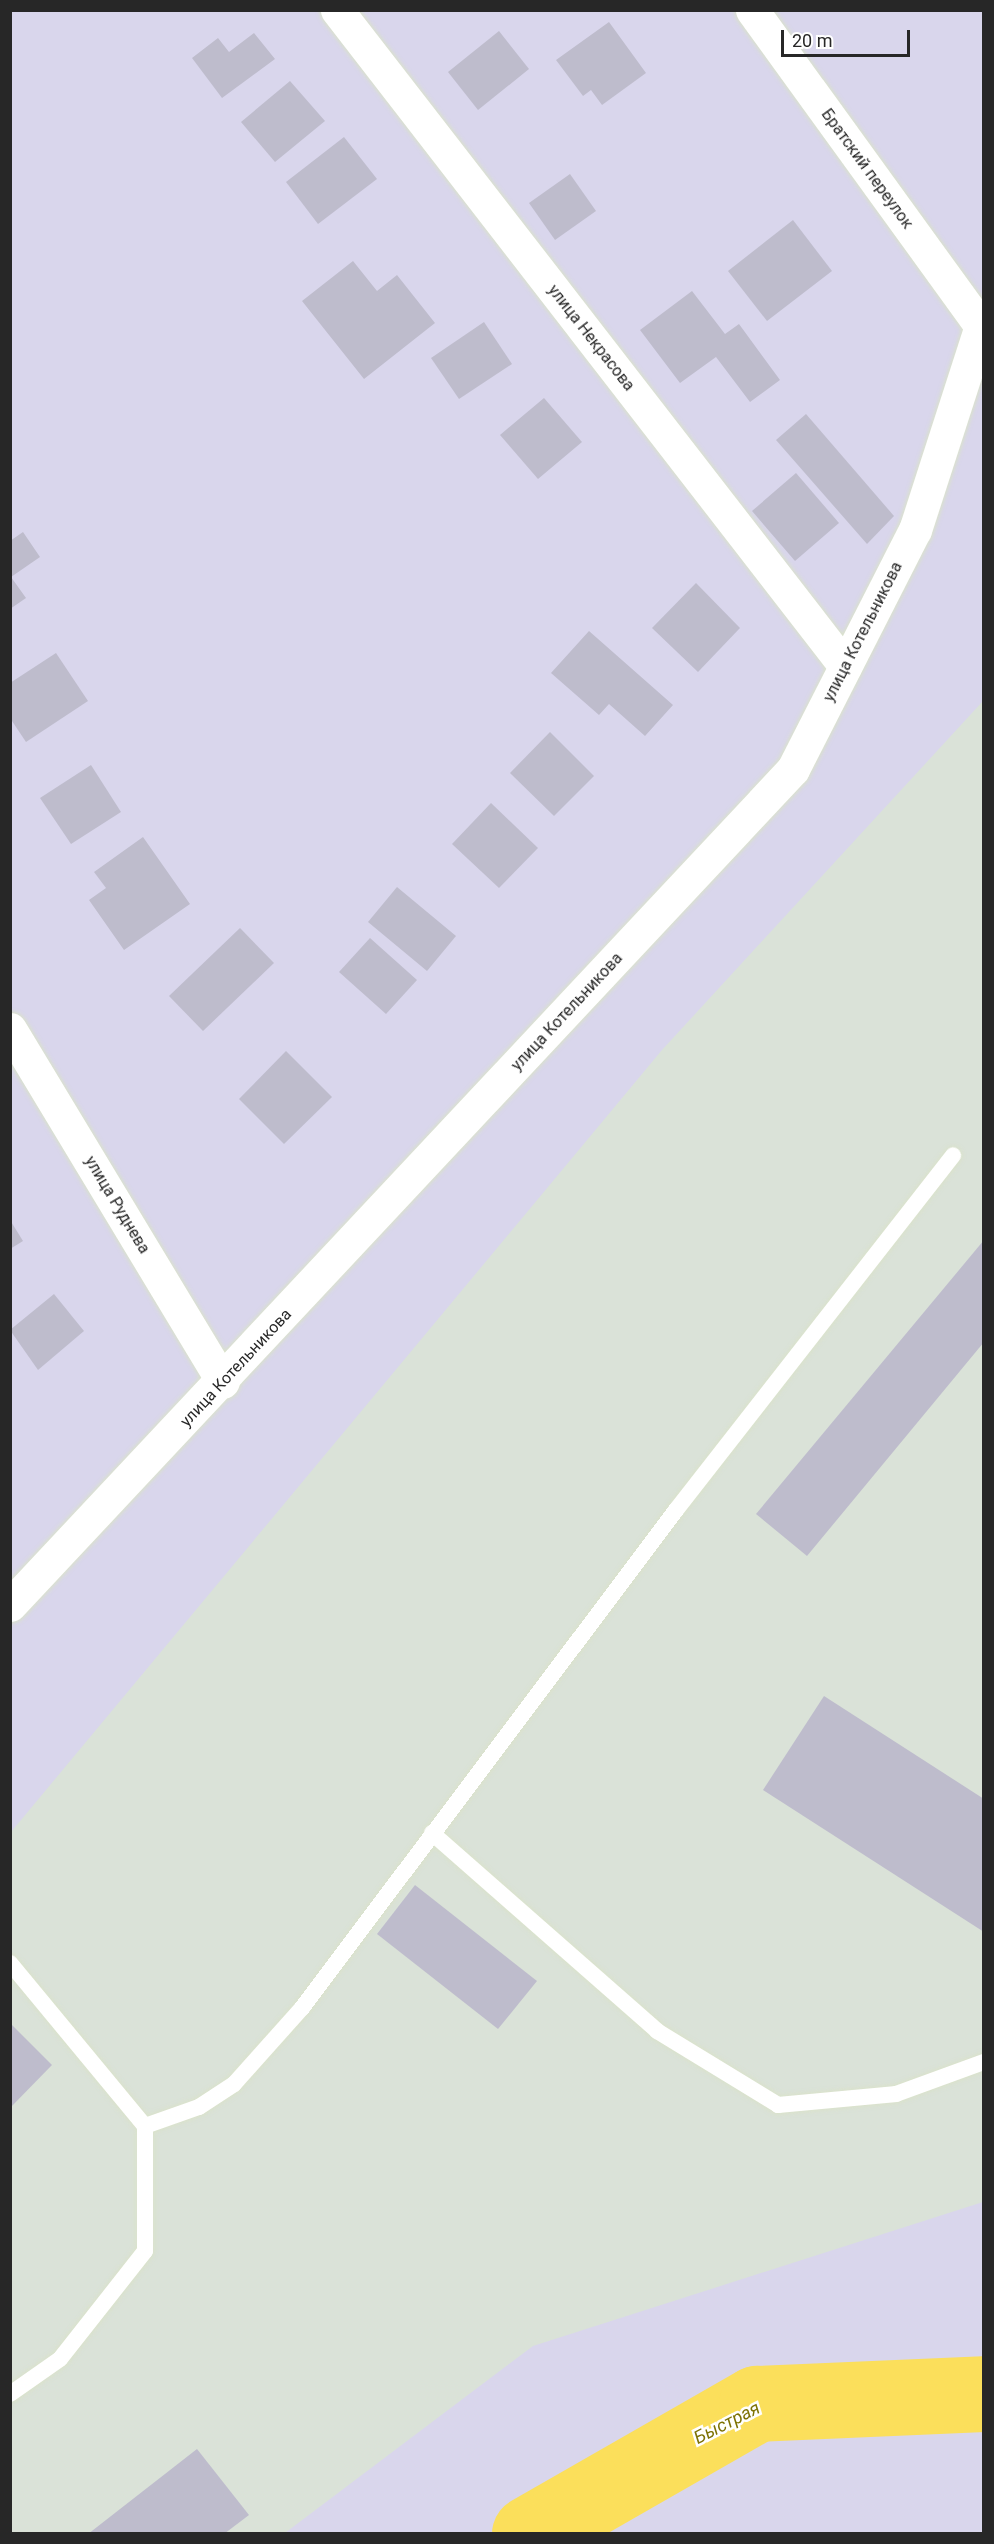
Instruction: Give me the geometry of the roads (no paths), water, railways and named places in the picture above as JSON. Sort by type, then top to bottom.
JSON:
[{"type":"street","name":"улица Некрасова","points":[[337,10],[845,666]]},
{"type":"street","name":"Братский переулок","points":[[752,10],[983,322]]},
{"type":"street","name":"улица Котельникова","points":[[10,1605],[223,1382],[793,769],[915,530],[983,322]]},
{"type":"street","name":"улица Руднева","points":[[10,1029],[223,1382]]},
{"type":"lane","points":[[145,2126],[199,2107],[234,2084],[302,2008],[432,1833],[953,1155]]},
{"type":"lane","points":[[432,1833],[657,2031],[778,2105],[896,2094],[984,2062]]},
{"type":"lane","points":[[10,1963],[145,2126],[145,2251],[60,2359],[10,2394]]},
{"type":"waterway","name":"Быстрая","points":[[530,2534],[757,2404],[984,2394]]}]
